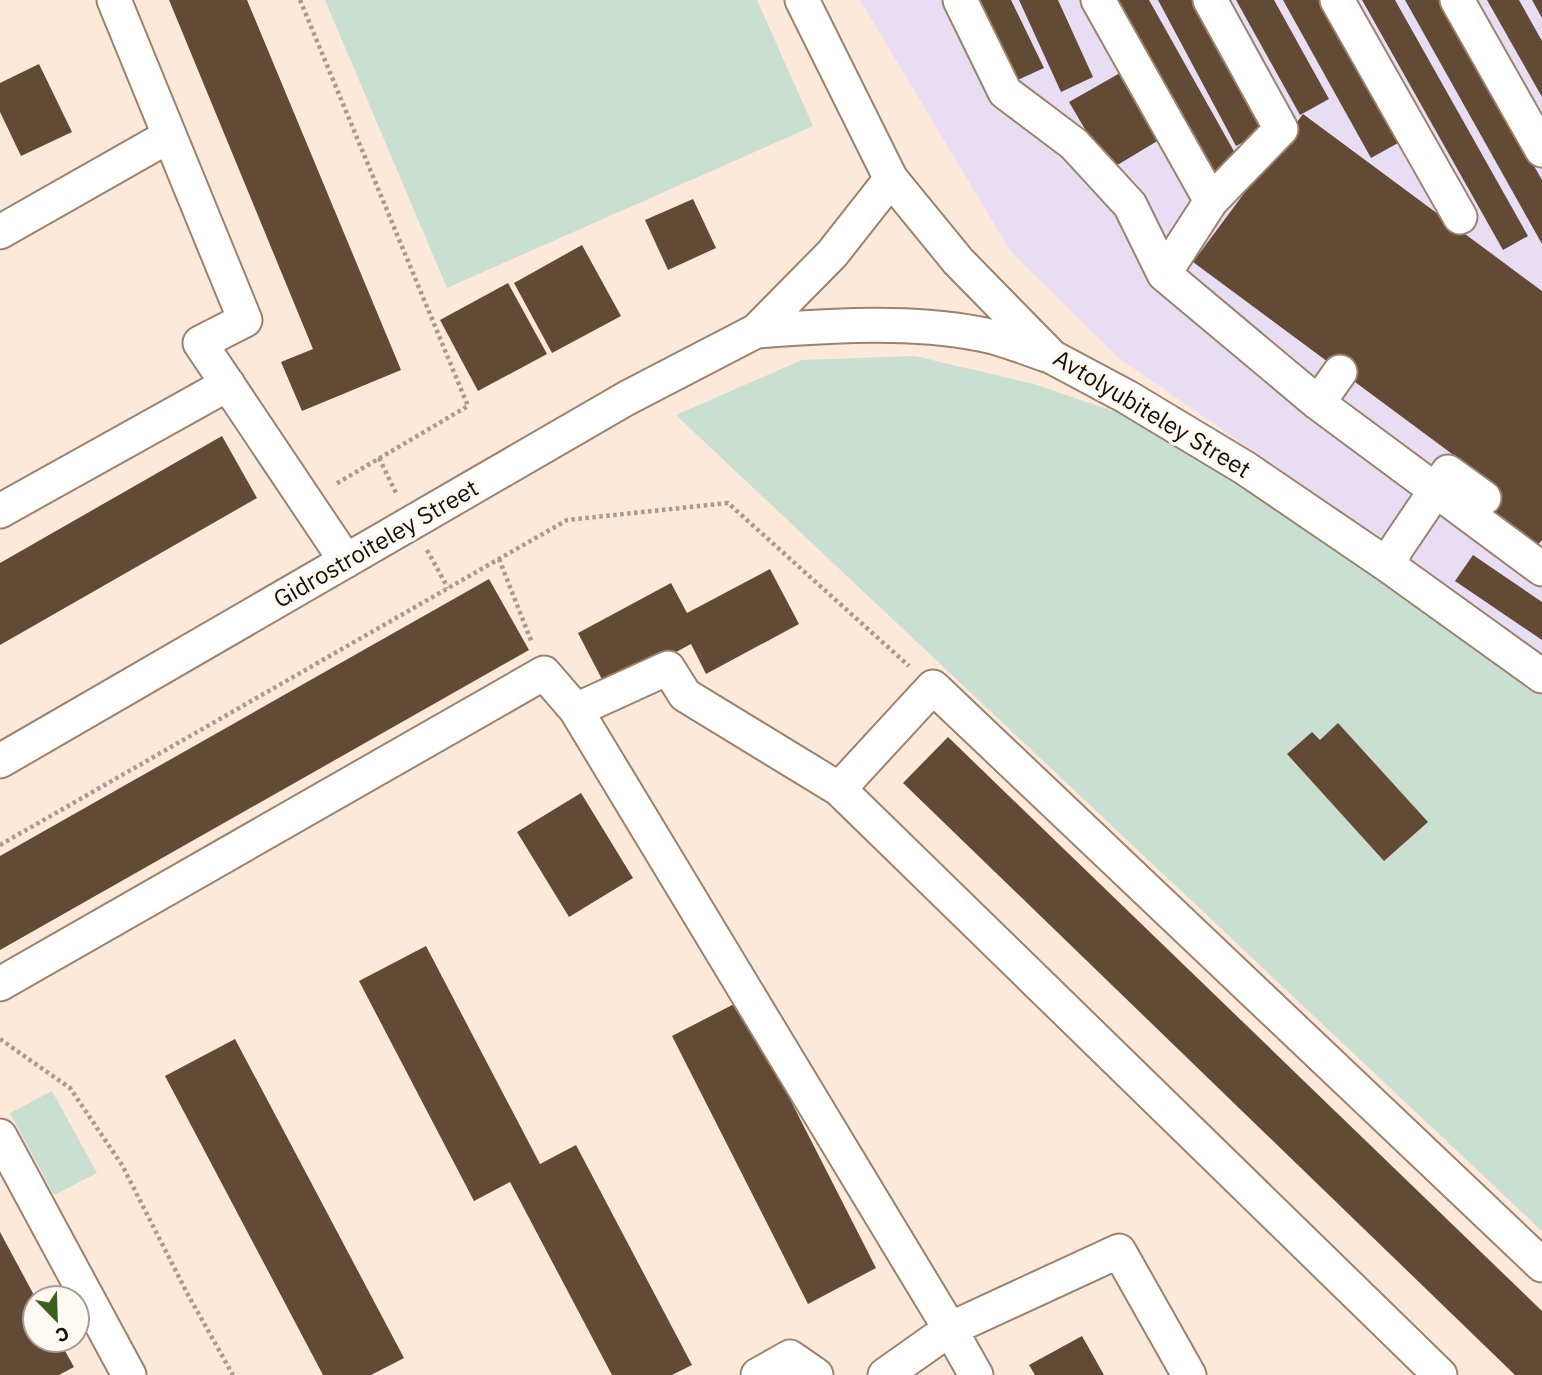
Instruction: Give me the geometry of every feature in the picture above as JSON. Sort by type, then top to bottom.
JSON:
[{"type":"street","points":[[114,0],[245,320],[200,343],[346,561]]},
{"type":"street","name":"Avtolyubiteley Street","points":[[802,0],[891,179],[958,261],[1052,357],[1127,397],[1245,468],[1389,566],[1542,676]]},
{"type":"street","points":[[960,0],[1005,92],[1074,144],[1130,205],[1164,274],[1318,403],[1542,569]]},
{"type":"street","points":[[1098,0],[1210,201]]},
{"type":"street","points":[[1164,274],[1210,201],[1281,129],[1210,0]]},
{"type":"street","points":[[1337,0],[1460,217]]},
{"type":"street","points":[[1457,0],[1542,150]]},
{"type":"street","points":[[0,232],[169,136]]},
{"type":"street","name":"Gidrostroiteley Street","points":[[0,761],[627,398],[756,331],[832,254],[891,179]]},
{"type":"street","name":"Gidrostroiteley Street","points":[[756,331],[902,325],[982,334],[1052,357]]},
{"type":"street","points":[[1318,403],[1340,372]]},
{"type":"street","points":[[0,511],[228,384]]},
{"type":"street","points":[[1389,566],[1396,549],[1448,472],[1484,498]]},
{"type":"street","points":[[576,710],[668,668],[685,695],[839,789],[1440,1375]]},
{"type":"street","points":[[0,984],[544,673],[576,710],[976,1375]]},
{"type":"street","points":[[839,789],[933,687],[1542,1265]]},
{"type":"street","points":[[0,1136],[129,1375]]},
{"type":"street","points":[[885,1375],[950,1329],[1119,1251],[1189,1375]]},
{"type":"street","points":[[758,1375],[790,1357],[816,1375]]},
{"type":"path","points":[[300,0],[468,406],[306,501]]},
{"type":"path","points":[[379,458],[401,501]]},
{"type":"path","points":[[0,845],[567,520],[728,502],[933,687]]},
{"type":"path","points":[[423,543],[448,588]]},
{"type":"path","points":[[499,559],[544,673]]},
{"type":"path","points":[[0,1040],[70,1088],[122,1165],[187,1293],[233,1375]]},
{"type":"shaded area","points":[[860,0],[1542,0],[1542,654],[1396,549],[1120,359],[1011,252]]},
{"type":"green space","points":[[325,0],[757,0],[813,126],[447,288]]},
{"type":"green space","points":[[915,356],[1034,384],[1136,419],[1236,476],[1542,696],[1542,1231],[676,415],[802,360]]},
{"type":"green space","points":[[52,1091],[97,1173],[54,1195],[10,1113]]},
{"type":"building","points":[[169,0],[247,0],[401,370],[302,411],[281,362],[313,349]]},
{"type":"building","points":[[974,0],[1011,0],[1044,68],[1013,82]]},
{"type":"building","points":[[1019,0],[1058,0],[1093,77],[1061,92]]},
{"type":"building","points":[[1111,0],[1149,0],[1240,162],[1212,178]]},
{"type":"building","points":[[1158,0],[1195,0],[1265,131],[1236,146]]},
{"type":"building","points":[[1236,0],[1274,0],[1329,99],[1300,115]]},
{"type":"building","points":[[1283,0],[1319,0],[1398,143],[1371,158]]},
{"type":"building","points":[[1362,0],[1395,0],[1528,236],[1503,250]]},
{"type":"building","points":[[1405,0],[1440,0],[1542,180],[1542,244]]},
{"type":"building","points":[[1487,0],[1519,0],[1542,41],[1542,97]]},
{"type":"building","points":[[1532,0],[1542,0],[1542,18]]},
{"type":"building","points":[[39,64],[72,132],[21,156],[0,112],[0,83]]},
{"type":"building","points":[[1120,73],[1159,140],[1109,170],[1069,102]]},
{"type":"building","points":[[1303,114],[1542,291],[1542,540],[1536,547],[1479,505],[1494,485],[1193,262]]},
{"type":"building","points":[[693,199],[716,248],[668,270],[645,220]]},
{"type":"building","points":[[582,245],[621,316],[552,353],[514,283]]},
{"type":"building","points":[[508,283],[547,354],[478,391],[440,320]]},
{"type":"building","points":[[222,436],[257,498],[0,645],[0,563]]},
{"type":"building","points":[[1473,555],[1542,602],[1542,640],[1455,581]]},
{"type":"building","points":[[770,569],[799,624],[706,674],[691,644],[607,689],[578,633],[671,583],[687,613]]},
{"type":"building","points":[[489,579],[529,650],[0,950],[0,856]]},
{"type":"building","points":[[1338,723],[1428,822],[1384,861],[1287,754],[1312,732],[1320,740]]},
{"type":"building","points":[[948,737],[1542,1311],[1542,1375],[1515,1375],[903,783]]},
{"type":"building","points":[[581,793],[633,878],[569,917],[517,832]]},
{"type":"building","points":[[426,946],[540,1164],[576,1145],[692,1365],[672,1375],[612,1375],[510,1182],[474,1201],[359,981]]},
{"type":"building","points":[[740,1001],[876,1268],[808,1304],[672,1036]]},
{"type":"building","points":[[235,1039],[404,1358],[371,1375],[323,1375],[165,1076]]},
{"type":"building","points":[[0,1232],[28,1284],[21,1284],[21,1354],[67,1354],[74,1367],[59,1375],[0,1375]]},
{"type":"building","points":[[1082,1336],[1104,1375],[1035,1375],[1029,1365]]}]
